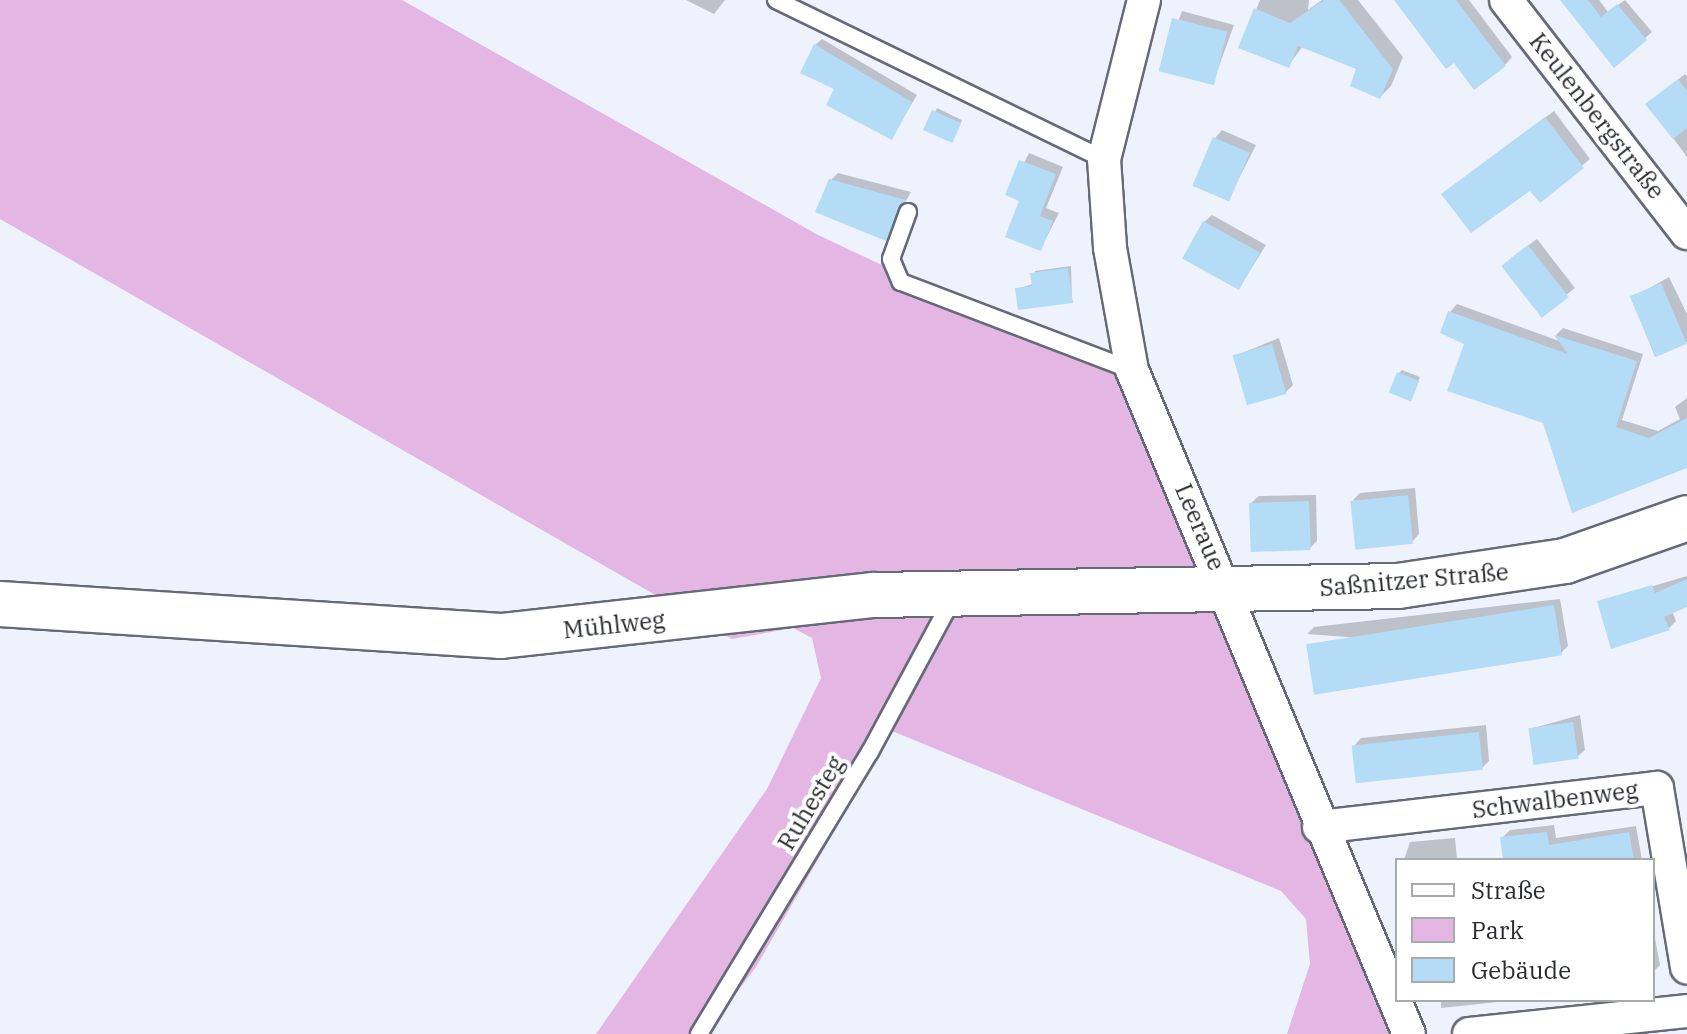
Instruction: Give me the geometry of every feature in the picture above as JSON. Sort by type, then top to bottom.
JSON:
[{"type":"street","name":"Leeraue","points":[[1144,0],[1104,159],[1110,248],[1132,370],[1228,594],[1319,827],[1395,1002]]},
{"type":"street","name":"Keulenbergstraße","points":[[1506,0],[1687,233]]},
{"type":"street","name":"Saßnitzer Straße","points":[[1228,594],[1489,577],[1565,561],[1687,518]]},
{"type":"street","name":"Mühlweg","points":[[0,604],[501,636],[955,593],[1228,594]]},
{"type":"street","name":"Schwalbenweg","points":[[1319,827],[1657,788],[1687,968]]},
{"type":"street","name":"Leeraue","points":[[1395,1002],[1409,1034]]},
{"type":"street","points":[[1469,1034],[1687,1011]]},
{"type":"lane","points":[[776,0],[1104,159]]},
{"type":"lane","points":[[908,212],[891,259],[901,282],[1132,370]]},
{"type":"lane","name":"Ruhesteg","points":[[699,1034],[870,752],[955,593]]},
{"type":"green space","points":[[0,0],[402,0],[818,235],[1127,380],[1391,1034],[1287,1034],[1310,964],[1306,919],[1281,891],[892,731],[756,967],[705,1034],[596,1034],[767,789],[821,678],[812,638],[793,628],[732,639],[0,219]]},
{"type":"building","points":[[1324,0],[1339,0],[1393,69],[1380,99],[1350,86],[1356,69],[1298,46],[1289,68],[1238,48],[1254,8],[1290,23]]},
{"type":"building","points":[[1394,0],[1456,0],[1506,66],[1474,90],[1454,63],[1446,69]]},
{"type":"building","points":[[1560,0],[1588,0],[1601,17],[1617,4],[1647,40],[1614,68]]},
{"type":"building","points":[[1172,18],[1227,32],[1214,85],[1159,71]]},
{"type":"building","points":[[814,44],[912,102],[892,140],[826,105],[834,89],[800,73]]},
{"type":"building","points":[[1678,79],[1687,91],[1687,128],[1673,139],[1645,104]]},
{"type":"building","points":[[932,110],[961,123],[952,143],[923,130]]},
{"type":"building","points":[[1545,117],[1584,168],[1540,203],[1530,191],[1471,233],[1441,194]]},
{"type":"building","points":[[1213,137],[1250,153],[1229,201],[1192,186]]},
{"type":"building","points":[[1019,160],[1056,174],[1040,216],[1053,221],[1041,251],[1005,237],[1019,201],[1005,195]]},
{"type":"building","points":[[829,179],[906,200],[886,241],[815,212]]},
{"type":"building","points":[[1203,221],[1260,253],[1239,290],[1182,259]]},
{"type":"building","points":[[1528,245],[1569,297],[1542,318],[1501,266]]},
{"type":"building","points":[[1068,268],[1073,303],[1018,310],[1015,288],[1032,286],[1030,273]]},
{"type":"building","points":[[1661,283],[1687,344],[1655,357],[1630,296]]},
{"type":"building","points":[[1448,311],[1568,354],[1554,335],[1637,361],[1616,427],[1649,438],[1687,418],[1687,468],[1572,513],[1543,423],[1447,391],[1464,344],[1440,333]]},
{"type":"building","points":[[1272,344],[1286,394],[1247,405],[1233,355]]},
{"type":"building","points":[[1397,372],[1419,381],[1411,401],[1389,392]]},
{"type":"building","points":[[1408,495],[1413,544],[1355,550],[1350,501]]},
{"type":"building","points":[[1309,501],[1311,550],[1251,552],[1249,503]]},
{"type":"building","points":[[1687,579],[1687,607],[1664,617],[1670,630],[1611,649],[1597,601],[1652,585],[1655,593]]},
{"type":"building","points":[[1554,605],[1562,655],[1314,695],[1306,644]]},
{"type":"building","points":[[1573,722],[1578,759],[1534,765],[1528,728]]},
{"type":"building","points":[[1479,732],[1483,770],[1356,783],[1352,745]]},
{"type":"building","points":[[1547,832],[1549,845],[1629,832],[1634,858],[1503,858],[1500,837]]}]
